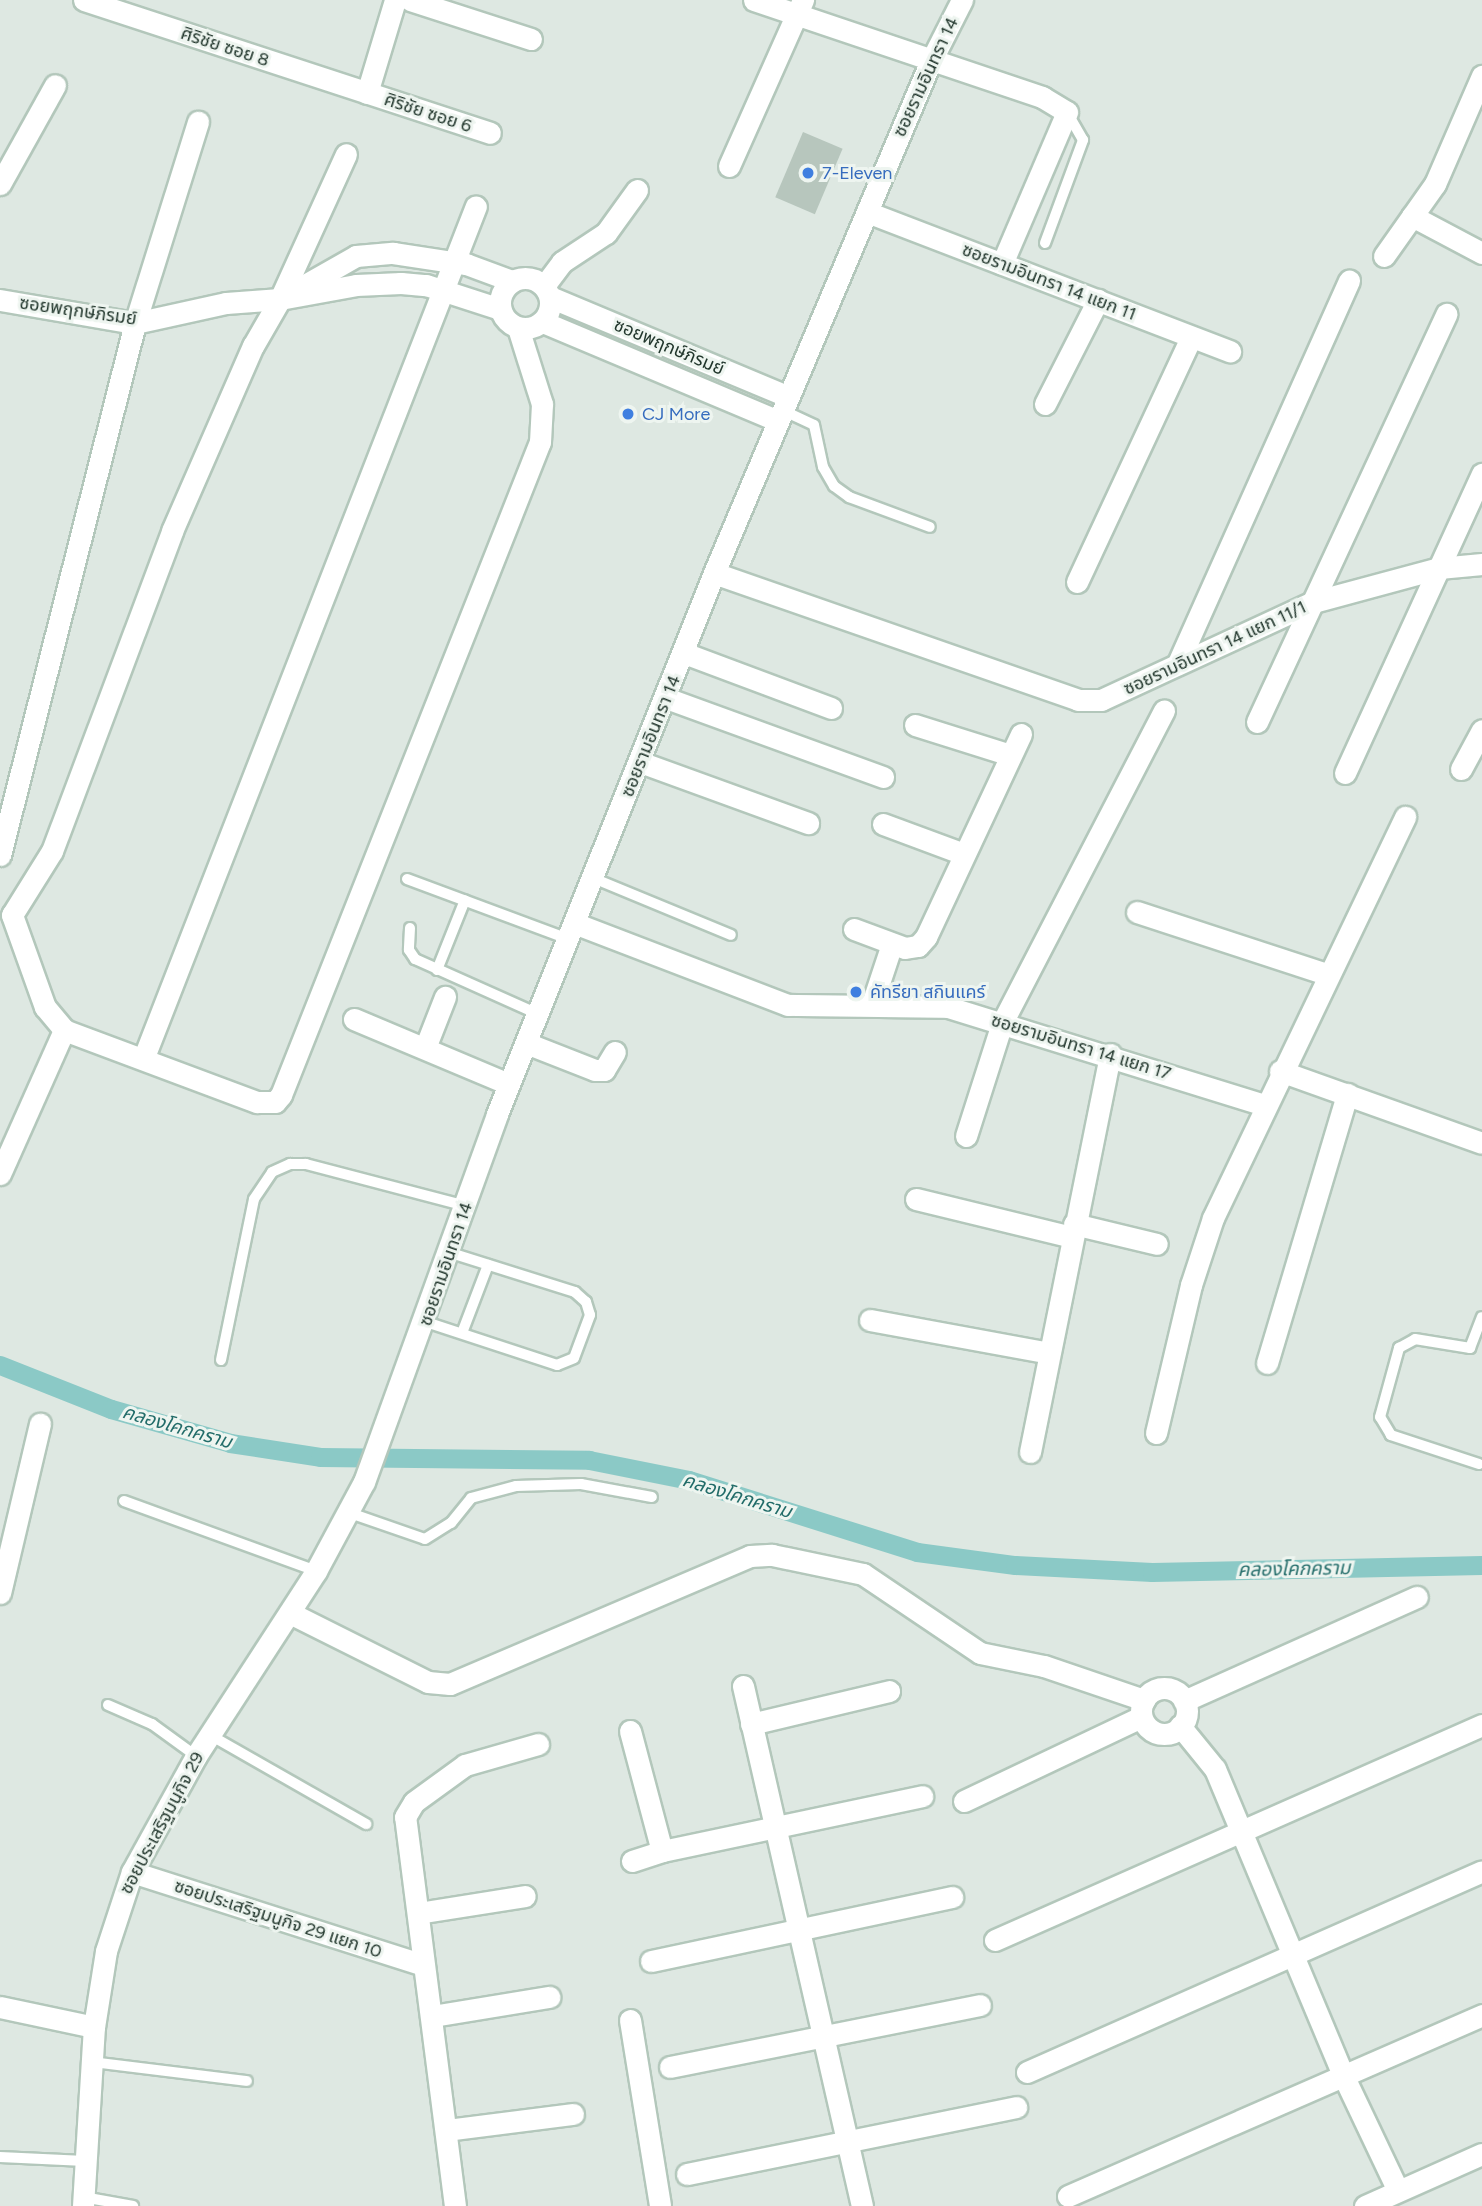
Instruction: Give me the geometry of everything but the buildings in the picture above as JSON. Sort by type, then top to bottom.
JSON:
[{"type":"street","name":"ศิริชัย ซอย 8","points":[[84,0],[367,93]]},
{"type":"street","points":[[367,93],[395,0]]},
{"type":"street","points":[[410,0],[531,38]]},
{"type":"street","points":[[754,0],[800,8],[930,63],[1042,97],[1067,112],[1002,264]]},
{"type":"street","name":"ซอยรามอินทรา 14","points":[[364,1482],[426,1322],[509,1084],[714,573],[930,63],[962,0]]},
{"type":"street","points":[[729,166],[800,8]]},
{"type":"street","points":[[1384,256],[1435,184],[1482,76]]},
{"type":"street","points":[[0,184],[55,85]]},
{"type":"street","name":"ศิริชัย ซอย 6","points":[[367,93],[490,133]]},
{"type":"street","points":[[0,855],[135,323],[198,122]]},
{"type":"street","points":[[346,154],[280,299],[249,355],[172,531],[52,851],[6,916],[45,1007],[64,1030],[144,1057],[257,1102],[275,1102],[288,1086],[540,442],[542,404],[518,328],[531,329],[543,322],[550,311],[547,292],[562,262],[606,233],[637,190]]},
{"type":"street","points":[[144,1057],[441,289],[476,206]]},
{"type":"street","name":"ซอยรามอินทรา 14 แยก 11","points":[[867,212],[1230,351]]},
{"type":"street","points":[[1412,216],[1480,248]]},
{"type":"street","name":"ซอยพฤกษ์ภิรมย์","points":[[280,299],[356,256],[393,253],[453,261],[512,282],[535,279],[547,292],[782,409]]},
{"type":"street","points":[[1178,663],[1349,280]]},
{"type":"street","points":[[500,309],[500,299],[512,282]]},
{"type":"street","name":"ซอยพฤกษ์ภิรมย์","points":[[0,300],[135,323],[226,303],[280,299],[356,285],[401,283],[441,289],[500,309],[506,321],[518,328]]},
{"type":"street","points":[[1045,404],[1098,300]]},
{"type":"street","points":[[1257,722],[1446,313]]},
{"type":"street","name":"ซอยพฤกษ์ภิรมย์","points":[[543,322],[782,409]]},
{"type":"street","points":[[1077,582],[1191,338]]},
{"type":"street","points":[[1345,773],[1482,474]]},
{"type":"street","name":"ซอยรามอินทรา 14 แยก 11/1","points":[[714,573],[1079,700],[1101,700],[1128,691],[1178,663],[1313,602],[1439,568],[1482,564]]},
{"type":"street","points":[[684,653],[831,708]]},
{"type":"street","points":[[666,698],[883,777]]},
{"type":"street","points":[[966,1136],[1002,1023],[1164,711]]},
{"type":"street","points":[[915,725],[1010,755]]},
{"type":"street","points":[[1461,769],[1482,730]]},
{"type":"street","points":[[854,929],[892,944],[918,946],[926,937],[961,853],[1021,734]]},
{"type":"street","points":[[640,762],[808,823]]},
{"type":"street","points":[[1156,1433],[1191,1285],[1209,1229],[1326,974],[1405,817]]},
{"type":"street","points":[[883,824],[961,853]]},
{"type":"street","points":[[1137,912],[1326,974]]},
{"type":"street","name":"ซอยรามอินทรา 14 แยก 17","points":[[571,931],[788,1005],[948,1007],[1110,1054],[1265,1105]]},
{"type":"street","points":[[873,1004],[892,944]]},
{"type":"street","points":[[425,1048],[445,997]]},
{"type":"street","points":[[354,1019],[509,1084]]},
{"type":"street","points":[[0,1174],[64,1030]]},
{"type":"street","points":[[526,1043],[595,1070],[604,1070],[615,1052]]},
{"type":"street","points":[[1030,1452],[1110,1054]]},
{"type":"street","points":[[1280,1071],[1482,1143]]},
{"type":"street","points":[[1267,1363],[1347,1094]]},
{"type":"street","points":[[916,1199],[1073,1231],[1157,1244]]},
{"type":"street","points":[[870,1320],[1049,1353]]},
{"type":"street","points":[[0,1592],[40,1424]]},
{"type":"street","name":"ซอยประเสริฐมนูกิจ 29","points":[[83,2202],[94,2027],[106,1951],[132,1872],[196,1756],[316,1571],[350,1513],[364,1482]]},
{"type":"street","points":[[290,1613],[428,1682],[450,1684],[750,1556],[772,1555],[863,1574],[980,1653],[1044,1666],[1142,1708],[1149,1728],[1161,1734],[1180,1726],[1186,1715],[1184,1702],[1167,1689],[1151,1692],[1142,1708],[964,1801]]},
{"type":"street","points":[[1184,1702],[1417,1597]]},
{"type":"street","points":[[743,1686],[779,1827],[862,2206]]},
{"type":"street","points":[[751,1724],[889,1691]]},
{"type":"street","points":[[995,1940],[1482,1725]]},
{"type":"street","points":[[1180,1726],[1215,1769],[1290,1954],[1398,2191]]},
{"type":"street","points":[[630,1731],[662,1851]]},
{"type":"street","points":[[455,2206],[433,2016],[405,1817],[408,1808],[468,1763],[538,1744]]},
{"type":"street","points":[[632,1861],[662,1851],[922,1796]]},
{"type":"street","points":[[1027,2072],[1482,1871]]},
{"type":"street","name":"ซอยประเสริฐมนูกิจ 29 แยก 10","points":[[132,1872],[424,1965]]},
{"type":"street","points":[[418,1913],[525,1896]]},
{"type":"street","points":[[651,1961],[952,1897]]},
{"type":"street","points":[[433,2016],[549,1997]]},
{"type":"street","points":[[670,2067],[980,2005]]},
{"type":"street","points":[[0,2007],[94,2027]]},
{"type":"street","points":[[1068,2196],[1482,2015]]},
{"type":"street","points":[[631,2020],[660,2206]]},
{"type":"street","points":[[687,2175],[1016,2107]]},
{"type":"street","points":[[446,2130],[573,2114]]},
{"type":"street","points":[[1365,2206],[1482,2154]]},
{"type":"lane","points":[[1045,243],[1083,140],[1067,112]]},
{"type":"lane","points":[[782,409],[814,425],[823,467],[834,486],[849,498],[930,527]]},
{"type":"lane","points":[[407,878],[465,900],[571,931]]},
{"type":"lane","points":[[593,878],[731,935]]},
{"type":"lane","points":[[437,970],[465,900]]},
{"type":"lane","points":[[410,928],[410,955],[437,970],[538,1014]]},
{"type":"lane","points":[[221,1360],[254,1199],[272,1172],[290,1164],[306,1164],[466,1206]]},
{"type":"lane","points":[[426,1322],[463,1332],[551,1364],[565,1364],[574,1358],[590,1315],[586,1302],[575,1292],[451,1253]]},
{"type":"lane","points":[[463,1332],[488,1265]]},
{"type":"lane","points":[[1470,1348],[1482,1317]]},
{"type":"lane","points":[[1479,1464],[1391,1435],[1380,1417],[1399,1348],[1415,1339],[1482,1352]]},
{"type":"lane","points":[[350,1513],[425,1539],[451,1523],[471,1498],[516,1486],[581,1484],[652,1497]]},
{"type":"lane","points":[[124,1501],[316,1571]]},
{"type":"lane","points":[[108,1705],[152,1724],[196,1756]]},
{"type":"lane","points":[[210,1735],[366,1824]]},
{"type":"lane","points":[[92,2062],[247,2081]]},
{"type":"lane","points":[[0,2157],[85,2161]]},
{"type":"lane","points":[[83,2202],[133,2206]]},
{"type":"waterway","name":"คลองโคกคราม","points":[[0,1365],[111,1409],[230,1443],[320,1457],[589,1460],[689,1480],[917,1552],[1015,1565],[1152,1572],[1482,1565]]},
{"type":"place","name":"7-Eleven","points":[[808,173]]},
{"type":"place","name":"CJ More","points":[[628,414]]},
{"type":"place","name":"คัทรียา สกินแคร์","points":[[856,992]]}]
